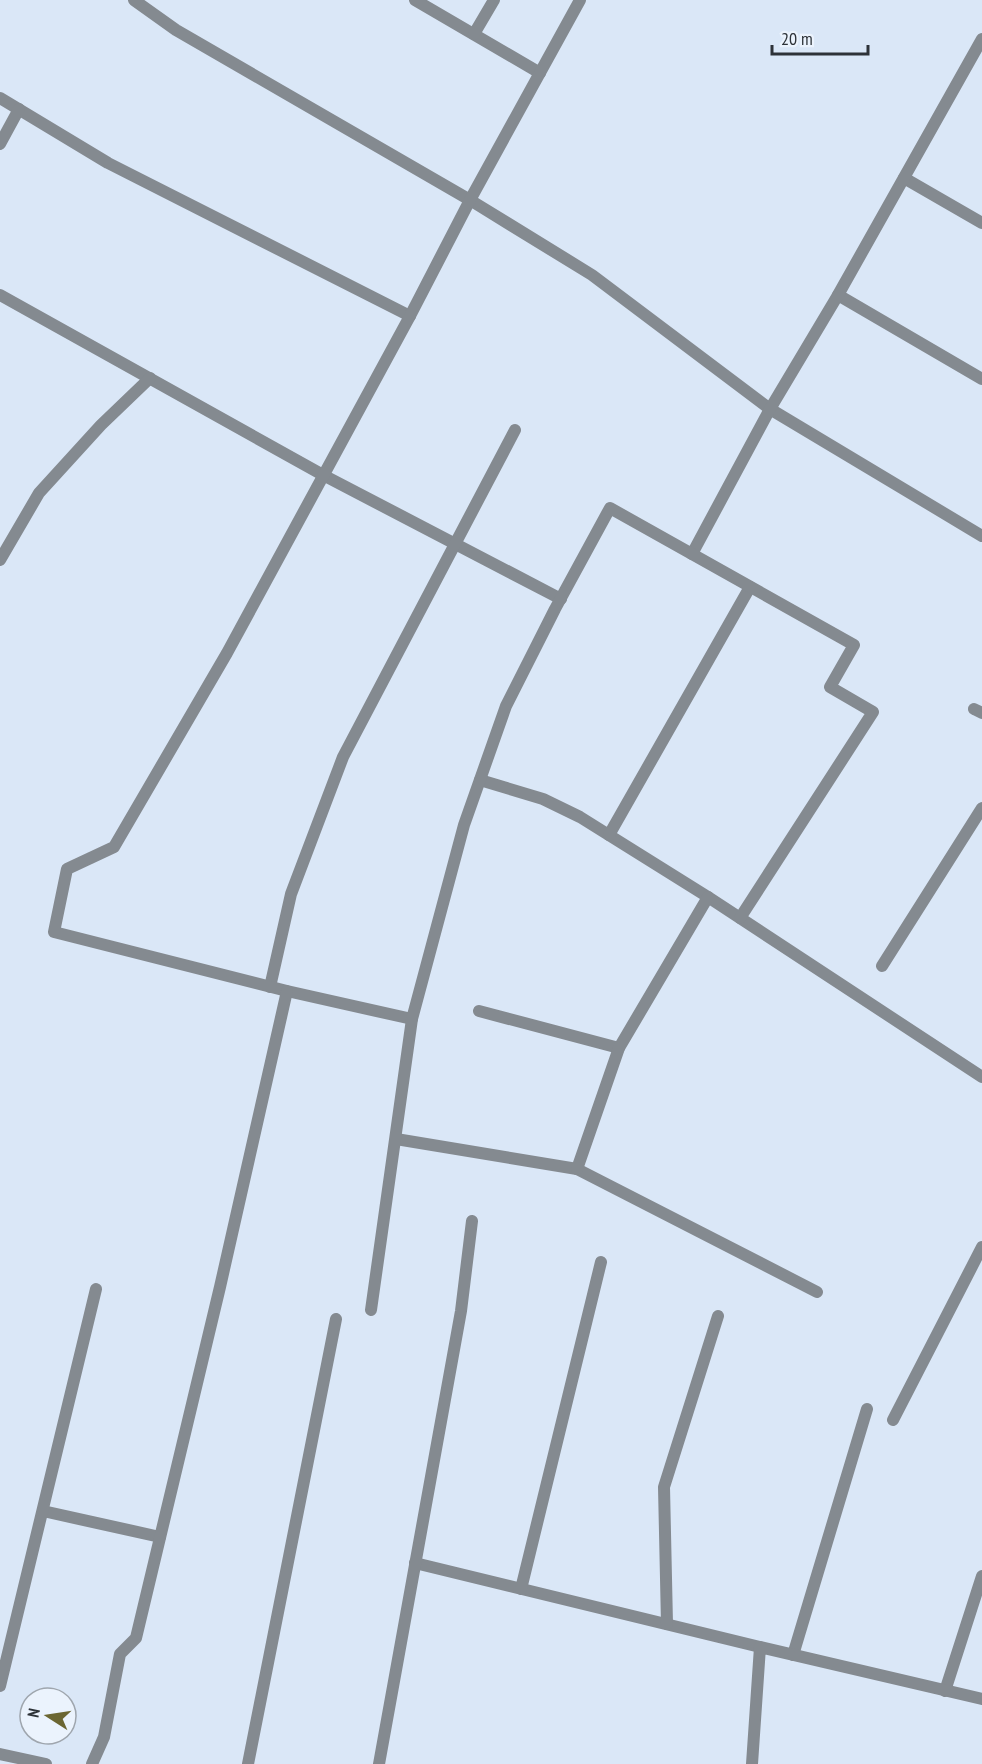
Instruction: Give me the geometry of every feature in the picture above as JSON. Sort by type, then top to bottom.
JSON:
[{"type":"street","points":[[134,0],[176,30],[470,200],[592,275],[770,409],[982,536]]},
{"type":"street","points":[[415,0],[540,73]]},
{"type":"street","points":[[474,34],[494,0]]},
{"type":"street","points":[[412,1019],[270,987],[54,932],[67,869],[114,847],[227,653],[580,0]]},
{"type":"street","points":[[692,554],[770,409],[838,295],[982,39]]},
{"type":"street","points":[[0,98],[108,163],[410,316]]},
{"type":"street","points":[[0,144],[19,109]]},
{"type":"street","points":[[904,178],[982,224]]},
{"type":"street","points":[[0,295],[323,475],[561,599]]},
{"type":"street","points":[[838,295],[982,379]]},
{"type":"street","points":[[0,560],[39,493],[101,425],[150,378]]},
{"type":"street","points":[[270,987],[291,894],[343,757],[515,430]]},
{"type":"street","points":[[371,1310],[412,1019],[464,825],[506,706],[610,508],[854,645],[830,687],[873,712],[740,918]]},
{"type":"street","points":[[609,835],[750,587]]},
{"type":"street","points":[[480,780],[543,799],[580,817],[708,897],[982,1077]]},
{"type":"street","points":[[882,966],[982,808]]},
{"type":"street","points":[[577,1169],[619,1048],[708,897]]},
{"type":"street","points":[[92,1764],[104,1737],[120,1654],[136,1638],[220,1287],[287,991]]},
{"type":"street","points":[[479,1011],[619,1048]]},
{"type":"street","points":[[396,1139],[577,1169],[817,1292]]},
{"type":"street","points":[[379,1764],[461,1311],[472,1221]]},
{"type":"street","points":[[893,1420],[982,1247]]},
{"type":"street","points":[[521,1589],[601,1262]]},
{"type":"street","points":[[0,1686],[96,1289]]},
{"type":"street","points":[[667,1624],[664,1487],[718,1316]]},
{"type":"street","points":[[248,1764],[336,1319]]},
{"type":"street","points":[[793,1655],[867,1408]]},
{"type":"street","points":[[43,1511],[160,1537]]},
{"type":"street","points":[[415,1563],[982,1699]]},
{"type":"street","points":[[945,1690],[982,1576]]},
{"type":"street","points":[[752,1764],[760,1647]]},
{"type":"street","points":[[0,1754],[45,1764]]}]
